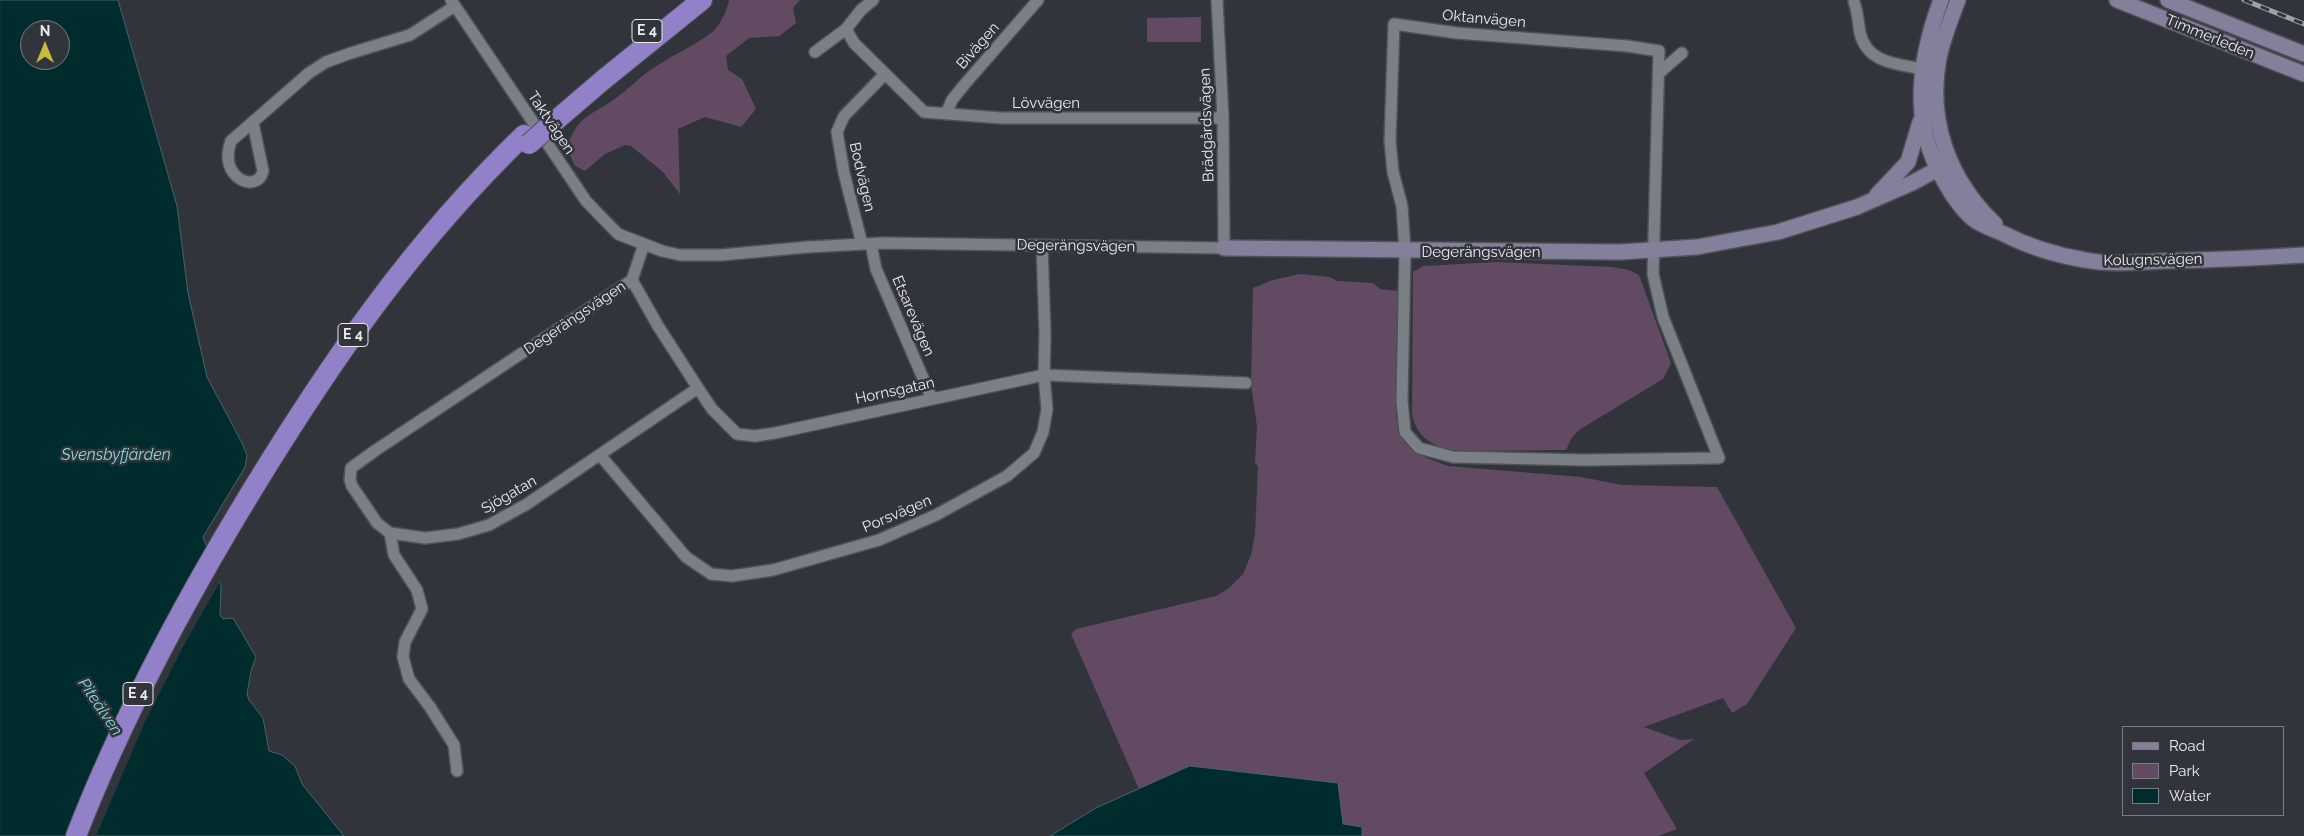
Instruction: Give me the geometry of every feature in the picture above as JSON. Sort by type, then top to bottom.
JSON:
[{"type":"highway","name":"E 4","points":[[76,836],[129,712],[161,649],[285,453],[387,304],[526,140],[685,0]]},
{"type":"highway","name":"E 4","points":[[544,124],[603,80],[702,0]]},
{"type":"highway","name":"E 4","points":[[86,836],[138,714],[215,561]]},
{"type":"street","points":[[815,52],[846,29],[861,10],[873,0]]},
{"type":"street","name":"Bivägen","points":[[946,114],[952,100],[964,85],[1038,0]]},
{"type":"street","name":"Brädgårdsvägen","points":[[1216,0],[1224,118],[1224,248]]},
{"type":"street","name":"Kolugnsvägen","points":[[1944,166],[1937,122],[1935,83],[1939,57],[1958,0]]},
{"type":"street","name":"Timmerleden","points":[[2117,0],[2304,74]]},
{"type":"street","name":"Timmerleden","points":[[2168,0],[2304,54]]},
{"type":"street","name":"Kolugnsvägen","points":[[1940,1],[1925,51],[1922,69],[1922,113],[1928,145],[1982,212],[2006,236],[2044,252],[2087,261],[2130,262],[2304,255]]},
{"type":"street","points":[[1854,2],[1860,34],[1866,47],[1875,57],[1886,62],[1922,69]]},
{"type":"street","points":[[253,122],[263,171],[262,175],[256,180],[248,181],[234,176],[230,170],[229,146],[231,141],[309,73],[326,62],[410,35],[453,3]]},
{"type":"street","name":"Taktvägen","points":[[453,3],[586,201],[618,234],[644,244]]},
{"type":"street","name":"Oktanvägen","points":[[1394,24],[1457,33],[1627,46],[1659,51],[1653,250],[1654,274],[1663,318],[1719,458],[1585,460],[1453,458],[1419,448],[1405,432],[1402,401],[1405,251],[1402,206],[1393,172],[1390,140],[1394,24]]},
{"type":"street","name":"Lövvägen","points":[[846,29],[854,42],[924,112],[1001,118],[1224,118]]},
{"type":"street","points":[[1659,73],[1682,53]]},
{"type":"street","name":"Bodvägen","points":[[866,244],[844,173],[837,132],[844,116],[886,74]]},
{"type":"street","name":"Kolugnsvägen","points":[[1872,200],[1908,162],[1917,138],[1922,113]]},
{"type":"street","name":"Degerängsvägen","points":[[390,533],[377,523],[352,486],[349,474],[352,468],[376,450],[632,280],[644,244],[680,255],[707,255],[866,244],[1620,252],[1697,247],[1778,232],[1857,207],[1912,183],[1944,166]]},
{"type":"street","name":"Etsarevägen","points":[[866,244],[932,399]]},
{"type":"street","name":"Porsvägen","points":[[600,455],[686,557],[698,567],[711,574],[732,576],[773,570],[879,540],[936,515],[1007,476],[1034,453],[1043,432],[1047,409],[1044,375],[1045,317],[1042,245]]},
{"type":"street","name":"Hornsgatan","points":[[632,280],[658,326],[712,409],[737,434],[755,436],[1044,375],[1246,382]]},
{"type":"street","name":"Sjögatan","points":[[390,533],[425,538],[458,534],[489,525],[527,504],[698,388]]},
{"type":"street","points":[[390,533],[394,555],[417,590],[422,609],[405,642],[403,657],[409,680],[430,707],[454,745],[456,771]]},
{"type":"green space","points":[[729,0],[800,0],[793,8],[796,23],[779,36],[749,38],[726,56],[728,70],[742,79],[756,109],[741,127],[705,117],[678,129],[680,194],[663,172],[631,146],[625,145],[605,154],[585,171],[575,166],[567,148],[580,122],[620,95],[656,66],[711,33],[723,18]]},
{"type":"green space","points":[[1201,17],[1201,42],[1147,42],[1147,18]]},
{"type":"green space","points":[[1497,262],[1612,267],[1629,270],[1639,275],[1671,363],[1663,379],[1579,430],[1572,437],[1566,450],[1460,451],[1443,448],[1429,441],[1418,430],[1412,414],[1413,272],[1423,266]]},
{"type":"green space","points":[[1300,274],[1330,277],[1337,281],[1373,283],[1380,289],[1398,291],[1396,414],[1399,433],[1405,443],[1419,455],[1448,466],[1581,477],[1622,485],[1717,487],[1796,628],[1747,704],[1732,713],[1723,698],[1644,727],[1680,740],[1694,739],[1644,773],[1677,829],[1658,836],[1362,836],[1362,827],[1343,824],[1190,766],[1139,789],[1071,634],[1076,629],[1216,596],[1229,588],[1243,574],[1251,555],[1255,534],[1258,466],[1255,463],[1257,427],[1251,384],[1253,288],[1273,280]]},
{"type":"water","name":"Svensbyfjärden","points":[[0,0],[118,0],[177,206],[188,293],[207,377],[247,455],[245,467],[203,537],[221,585],[220,615],[223,619],[233,618],[256,657],[251,671],[247,694],[249,700],[263,718],[269,751],[282,755],[295,766],[302,784],[344,836],[0,836]]},
{"type":"water","points":[[1190,766],[1338,783],[1343,824],[1362,827],[1362,836],[1050,836],[1096,808]]},
{"type":"pier","points":[[212,558],[221,580],[185,643],[144,724],[96,836],[76,836]]},
{"type":"railway","points":[[2244,0],[2304,24]]},
{"type":"water label","name":"Piteälven","points":[[100,707]]}]
